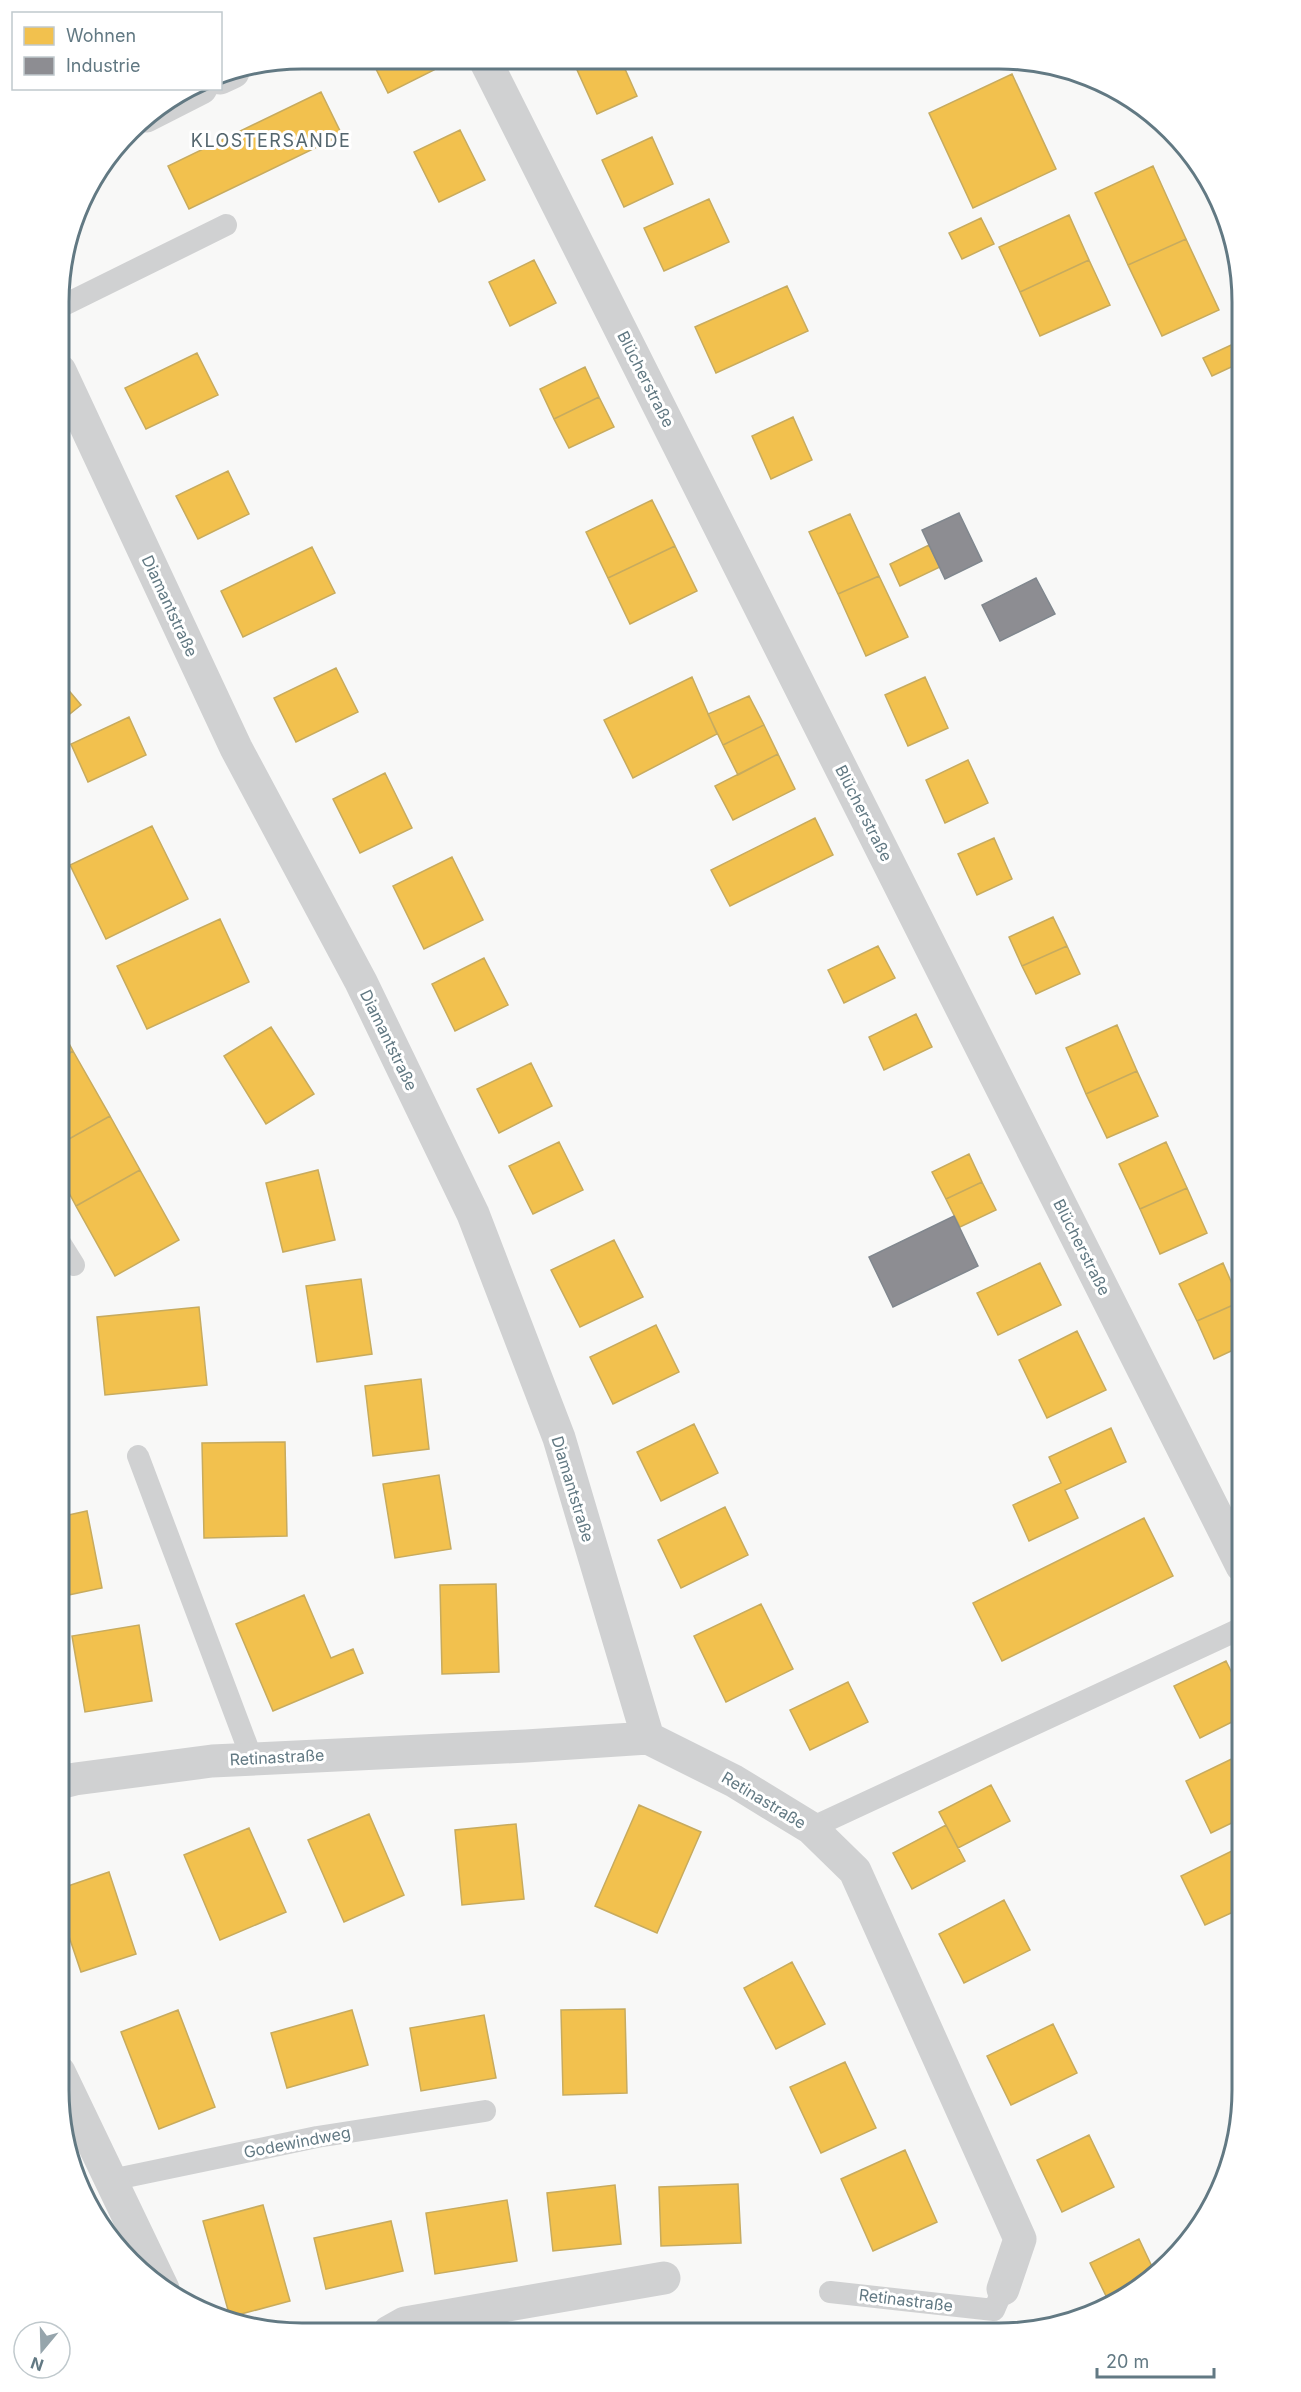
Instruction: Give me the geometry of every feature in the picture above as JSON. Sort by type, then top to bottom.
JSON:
[{"type":"street","name":"Blücherstraße","points":[[490,69],[1232,1546]]},
{"type":"street","name":"Diamantstraße","points":[[69,390],[236,748],[361,982],[473,1214],[559,1438],[648,1738]]},
{"type":"street","name":"Retinastraße","points":[[69,1780],[212,1761],[648,1738],[734,1781],[811,1828],[855,1871],[1020,2239],[1003,2289]]},
{"type":"street","points":[[69,2094],[154,2270]]},
{"type":"street","points":[[405,2323],[664,2278]]},
{"type":"lane","points":[[69,303],[226,225]]},
{"type":"lane","points":[[69,1257],[74,1265]]},
{"type":"lane","points":[[138,1456],[252,1759]]},
{"type":"lane","points":[[811,1828],[1232,1633]]},
{"type":"lane","name":"Godewindweg","points":[[111,2180],[317,2137],[485,2111]]},
{"type":"lane","name":"Retinastraße","points":[[830,2292],[994,2310],[1003,2289]]},
{"type":"building: Wohnen","points":[[376,69],[434,69],[434,70],[388,93]]},
{"type":"building: Wohnen","points":[[577,69],[625,69],[637,96],[597,114]]},
{"type":"building: Wohnen","points":[[1012,74],[1056,169],[973,208],[929,113]]},
{"type":"building: Wohnen","points":[[321,92],[342,135],[189,209],[168,166]]},
{"type":"building: Wohnen","points":[[460,130],[485,180],[439,202],[414,152]]},
{"type":"building: Wohnen","points":[[652,137],[673,184],[624,207],[602,160]]},
{"type":"building: Wohnen","points":[[1153,166],[1186,239],[1128,265],[1095,193]]},
{"type":"building: Wohnen","points":[[709,199],[729,242],[664,271],[644,228]]},
{"type":"building: Wohnen","points":[[1069,215],[1089,260],[1020,292],[999,247]]},
{"type":"building: Wohnen","points":[[981,218],[994,244],[962,259],[949,233]]},
{"type":"building: Wohnen","points":[[1186,239],[1219,310],[1162,336],[1128,265]]},
{"type":"building: Wohnen","points":[[534,260],[556,303],[510,326],[489,282]]},
{"type":"building: Wohnen","points":[[1089,260],[1110,305],[1040,336],[1020,292]]},
{"type":"building: Wohnen","points":[[787,286],[808,331],[716,373],[695,327]]},
{"type":"building: Wohnen","points":[[1232,345],[1232,367],[1212,376],[1203,358]]},
{"type":"building: Wohnen","points":[[197,353],[218,395],[146,429],[125,388]]},
{"type":"building: Wohnen","points":[[585,367],[599,397],[554,419],[540,389]]},
{"type":"building: Wohnen","points":[[599,397],[614,427],[569,448],[554,419]]},
{"type":"building: Wohnen","points":[[793,417],[812,460],[771,479],[752,436]]},
{"type":"building: Wohnen","points":[[228,471],[249,514],[198,539],[176,496]]},
{"type":"building: Wohnen","points":[[652,500],[675,546],[608,578],[586,532]]},
{"type":"building: Wohnen","points":[[850,514],[879,576],[838,594],[809,532]]},
{"type":"building: Wohnen","points":[[929,545],[940,567],[900,586],[890,564]]},
{"type":"building: Wohnen","points":[[675,546],[697,591],[630,624],[608,578]]},
{"type":"building: Wohnen","points":[[312,547],[335,593],[243,637],[221,591]]},
{"type":"building: Wohnen","points":[[879,576],[908,637],[866,656],[838,594]]},
{"type":"building: Wohnen","points":[[336,668],[358,712],[296,742],[274,698]]},
{"type":"building: Wohnen","points":[[692,677],[717,734],[633,778],[604,720]]},
{"type":"building: Wohnen","points":[[925,677],[948,728],[908,746],[885,695]]},
{"type":"building: Wohnen","points":[[69,691],[81,705],[69,715]]},
{"type":"building: Wohnen","points":[[749,696],[764,725],[723,745],[708,714]]},
{"type":"building: Wohnen","points":[[129,717],[146,755],[88,782],[71,744]]},
{"type":"building: Wohnen","points":[[764,725],[778,754],[738,775],[723,745]]},
{"type":"building: Wohnen","points":[[778,754],[795,789],[733,820],[715,786]]},
{"type":"building: Wohnen","points":[[968,760],[988,803],[945,823],[926,780]]},
{"type":"building: Wohnen","points":[[385,773],[412,828],[360,853],[333,799]]},
{"type":"building: Wohnen","points":[[815,818],[833,855],[730,906],[711,870]]},
{"type":"building: Wohnen","points":[[152,826],[188,899],[106,939],[70,865]]},
{"type":"building: Wohnen","points":[[994,838],[1012,879],[977,895],[958,854]]},
{"type":"building: Wohnen","points":[[452,857],[483,920],[424,949],[393,886]]},
{"type":"building: Wohnen","points":[[1053,917],[1067,946],[1022,966],[1009,937]]},
{"type":"building: Wohnen","points":[[220,919],[249,982],[147,1029],[117,966]]},
{"type":"building: Wohnen","points":[[878,946],[895,978],[844,1003],[828,970]]},
{"type":"building: Wohnen","points":[[1067,946],[1080,974],[1036,994],[1022,966]]},
{"type":"building: Wohnen","points":[[484,958],[508,1005],[455,1031],[432,984]]},
{"type":"building: Wohnen","points":[[916,1014],[932,1047],[884,1070],[869,1037]]},
{"type":"building: Wohnen","points":[[1117,1025],[1137,1071],[1086,1094],[1066,1048]]},
{"type":"building: Wohnen","points":[[271,1027],[314,1094],[266,1124],[224,1056]]},
{"type":"building: Wohnen","points":[[73,1051],[110,1116],[69,1139],[69,1053]]},
{"type":"building: Wohnen","points":[[531,1063],[552,1106],[499,1133],[477,1089]]},
{"type":"building: Wohnen","points":[[1137,1071],[1158,1116],[1107,1138],[1086,1094]]},
{"type":"building: Wohnen","points":[[110,1116],[140,1170],[76,1206],[69,1193],[69,1139]]},
{"type":"building: Wohnen","points":[[559,1142],[583,1190],[533,1214],[509,1166]]},
{"type":"building: Wohnen","points":[[1166,1142],[1187,1188],[1140,1209],[1119,1164]]},
{"type":"building: Wohnen","points":[[969,1154],[982,1182],[946,1199],[932,1172]]},
{"type":"building: Wohnen","points":[[140,1170],[179,1240],[115,1276],[76,1206]]},
{"type":"building: Wohnen","points":[[318,1170],[335,1240],[283,1252],[266,1183]]},
{"type":"building: Wohnen","points":[[982,1182],[996,1210],[960,1227],[946,1199]]},
{"type":"building: Wohnen","points":[[1187,1188],[1207,1233],[1160,1254],[1140,1209]]},
{"type":"building: Wohnen","points":[[614,1240],[643,1297],[580,1327],[551,1270]]},
{"type":"building: Wohnen","points":[[1040,1263],[1061,1305],[998,1335],[977,1293]]},
{"type":"building: Wohnen","points":[[1223,1263],[1232,1284],[1232,1306],[1197,1321],[1179,1284]]},
{"type":"building: Wohnen","points":[[361,1279],[372,1354],[317,1362],[306,1286]]},
{"type":"building: Wohnen","points":[[1232,1306],[1232,1351],[1214,1359],[1197,1321]]},
{"type":"building: Wohnen","points":[[199,1307],[207,1385],[105,1395],[97,1317]]},
{"type":"building: Wohnen","points":[[656,1325],[679,1372],[613,1404],[590,1357]]},
{"type":"building: Wohnen","points":[[1077,1331],[1106,1390],[1047,1418],[1019,1360]]},
{"type":"building: Wohnen","points":[[421,1379],[429,1449],[373,1456],[365,1386]]},
{"type":"building: Wohnen","points":[[694,1424],[718,1473],[661,1501],[637,1452]]},
{"type":"building: Wohnen","points":[[1111,1428],[1126,1462],[1065,1490],[1078,1518],[1029,1541],[1013,1505],[1061,1483],[1049,1457]]},
{"type":"building: Wohnen","points":[[285,1442],[287,1536],[204,1538],[202,1443]]},
{"type":"building: Wohnen","points":[[439,1475],[451,1549],[395,1558],[383,1484]]},
{"type":"building: Wohnen","points":[[725,1507],[748,1555],[681,1588],[658,1540]]},
{"type":"building: Wohnen","points":[[87,1511],[102,1588],[69,1595],[69,1515]]},
{"type":"building: Wohnen","points":[[1144,1518],[1173,1576],[1002,1661],[973,1603]]},
{"type":"building: Wohnen","points":[[496,1584],[499,1672],[442,1674],[440,1585]]},
{"type":"building: Wohnen","points":[[304,1595],[331,1658],[353,1649],[363,1673],[273,1711],[236,1624]]},
{"type":"building: Wohnen","points":[[761,1604],[793,1669],[726,1702],[694,1636]]},
{"type":"building: Wohnen","points":[[139,1625],[152,1701],[85,1712],[72,1636]]},
{"type":"building: Wohnen","points":[[1226,1661],[1232,1673],[1232,1722],[1200,1738],[1174,1686]]},
{"type":"building: Wohnen","points":[[848,1682],[868,1722],[810,1750],[790,1710]]},
{"type":"building: Wohnen","points":[[1232,1759],[1232,1823],[1211,1833],[1186,1781]]},
{"type":"building: Wohnen","points":[[991,1785],[1010,1821],[958,1848],[939,1812]]},
{"type":"building: Wohnen","points":[[639,1805],[701,1832],[657,1933],[595,1906]]},
{"type":"building: Wohnen","points":[[369,1814],[404,1895],[344,1922],[308,1840]]},
{"type":"building: Wohnen","points":[[516,1824],[524,1899],[462,1905],[455,1830]]},
{"type":"building: Wohnen","points":[[946,1825],[965,1861],[912,1889],[893,1853]]},
{"type":"building: Wohnen","points":[[249,1828],[286,1912],[220,1940],[184,1855]]},
{"type":"building: Wohnen","points":[[1232,1851],[1232,1913],[1205,1925],[1181,1876]]},
{"type":"building: Wohnen","points":[[109,1872],[136,1954],[81,1972],[69,1937],[69,1886]]},
{"type":"building: Wohnen","points":[[1004,1900],[1030,1950],[964,1983],[939,1934]]},
{"type":"building: Wohnen","points":[[792,1962],[825,2024],[776,2049],[744,1988]]},
{"type":"building: Wohnen","points":[[625,2009],[627,2093],[563,2095],[561,2010]]},
{"type":"building: Wohnen","points":[[178,2010],[215,2107],[159,2129],[121,2032]]},
{"type":"building: Wohnen","points":[[352,2010],[368,2065],[287,2088],[271,2033]]},
{"type":"building: Wohnen","points":[[484,2015],[496,2078],[421,2091],[410,2028]]},
{"type":"building: Wohnen","points":[[1053,2024],[1077,2073],[1011,2105],[987,2056]]},
{"type":"building: Wohnen","points":[[845,2062],[876,2128],[821,2153],[790,2087]]},
{"type":"building: Wohnen","points":[[1089,2135],[1114,2187],[1062,2212],[1037,2160]]},
{"type":"building: Wohnen","points":[[905,2150],[937,2222],[873,2251],[841,2179]]},
{"type":"building: Wohnen","points":[[738,2184],[741,2243],[661,2246],[659,2187]]},
{"type":"building: Wohnen","points":[[615,2185],[621,2244],[553,2251],[547,2193]]},
{"type":"building: Wohnen","points":[[507,2200],[517,2261],[435,2274],[426,2213]]},
{"type":"building: Wohnen","points":[[263,2205],[290,2301],[239,2315],[228,2311],[203,2221]]},
{"type":"building: Wohnen","points":[[391,2221],[403,2271],[326,2289],[314,2238]]},
{"type":"building: Wohnen","points":[[1139,2239],[1152,2266],[1129,2284],[1106,2297],[1090,2263]]},
{"type":"building: Industrie","points":[[959,513],[982,561],[945,579],[922,530]]},
{"type":"building: Industrie","points":[[1036,578],[1055,614],[1000,641],[982,605]]},
{"type":"building: Industrie","points":[[954,1216],[978,1266],[893,1307],[869,1257]]},
{"type":"district","name":"KLOSTERSANDE","points":[[271,141]]}]
